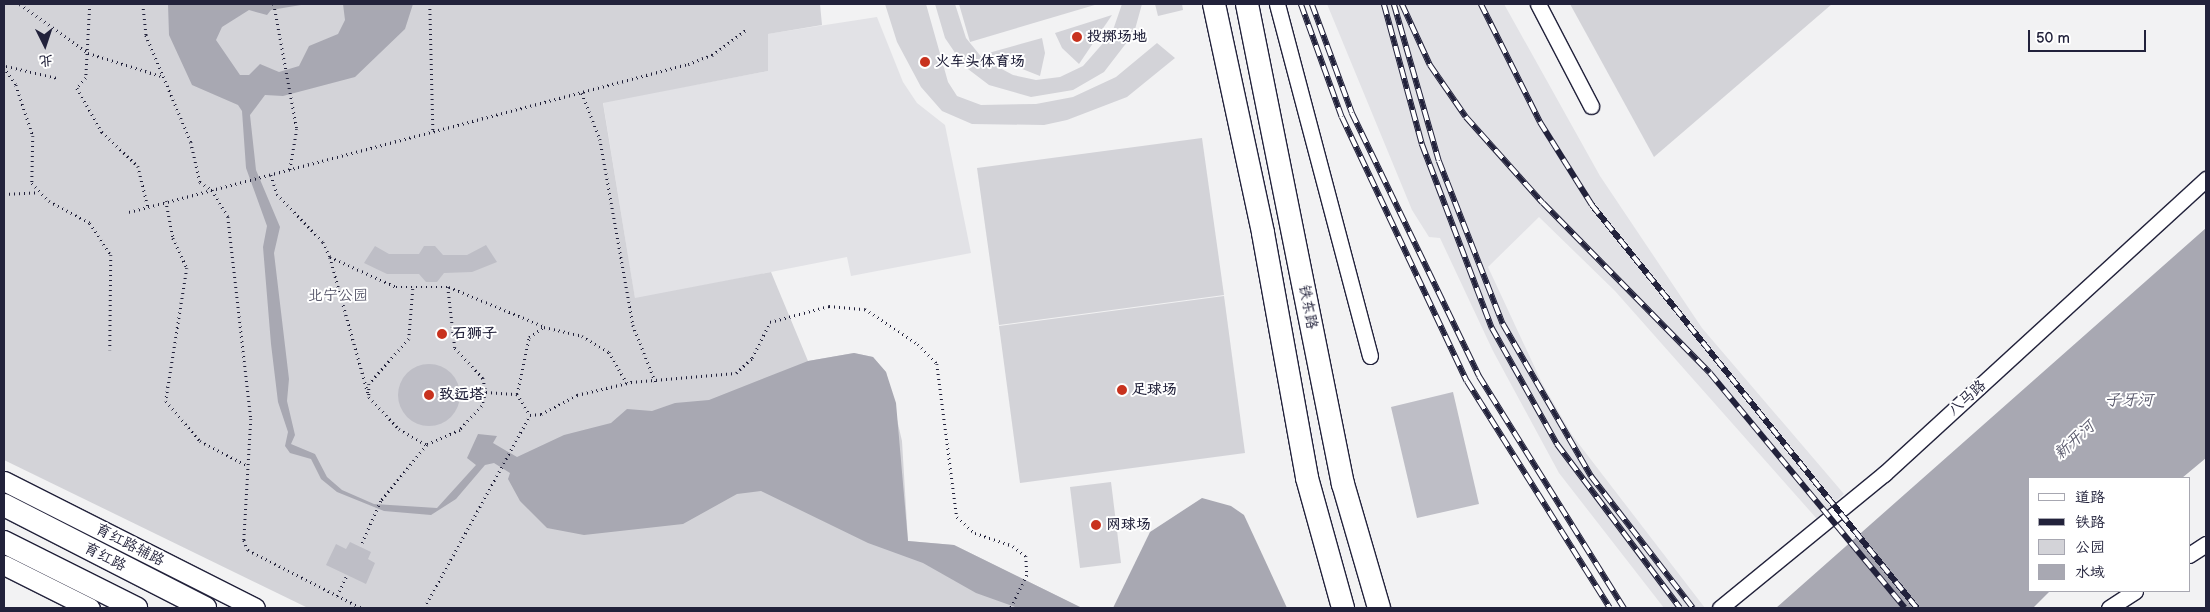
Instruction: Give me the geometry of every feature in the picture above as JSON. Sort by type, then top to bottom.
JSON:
[{"type":"highway","points":[[1214,4],[1319,530],[1344,608]]},
{"type":"highway","name":"铁东路","points":[[1247,4],[1352,525],[1379,608]]},
{"type":"highway","name":"育红路","points":[[4,505],[205,608]]},
{"type":"highway","points":[[4,542],[136,608]]},
{"type":"main road","name":"育红路辅路","points":[[4,481],[256,608]]},
{"type":"main road","points":[[4,565],[90,608]]},
{"type":"street","points":[[1276,4],[1370,356]]},
{"type":"street","points":[[1538,4],[1591,106]]},
{"type":"street","name":"八马路","points":[[1720,608],[1884,474],[2206,180]]},
{"type":"street","points":[[2190,554],[2206,544]]},
{"type":"street","points":[[2108,608],[2132,592]]},
{"type":"path","points":[[20,4],[88,54],[161,76]]},
{"type":"path","points":[[90,4],[86,78],[77,88],[102,132],[138,166],[148,207]]},
{"type":"path","points":[[143,4],[146,35],[161,76],[191,142],[200,182],[212,190],[228,217],[251,419],[242,532],[248,550],[362,608]]},
{"type":"path","points":[[274,4],[297,129],[290,170]]},
{"type":"path","points":[[430,4],[433,131]]},
{"type":"path","points":[[129,212],[581,92],[712,55],[747,29]]},
{"type":"path","points":[[5,66],[57,78]]},
{"type":"path","points":[[5,66],[33,136],[32,183],[39,192],[90,223],[111,255],[110,350]]},
{"type":"path","points":[[581,92],[600,139],[633,325],[656,382]]},
{"type":"path","points":[[269,175],[277,194],[323,242],[330,257],[369,397],[399,429],[427,445]]},
{"type":"path","points":[[4,194],[39,192]]},
{"type":"path","points":[[166,201],[187,282],[166,401],[200,441],[248,466]]},
{"type":"path","points":[[330,257],[396,287],[412,289],[448,287],[544,327],[582,336],[609,352],[627,384]]},
{"type":"path","points":[[361,546],[378,512],[381,501],[427,445],[460,430],[482,406],[486,392],[484,378],[455,348],[448,287]]},
{"type":"path","points":[[369,397],[369,384],[409,339],[412,289]]},
{"type":"path","points":[[530,415],[541,414],[577,394],[627,384],[736,373],[752,358],[770,322],[829,306],[865,309],[918,344],[937,364],[957,517],[975,533],[1022,551],[1027,574],[1011,608]]},
{"type":"path","points":[[530,415],[516,394],[529,337],[544,327]]},
{"type":"path","points":[[486,392],[516,394]]},
{"type":"path","points":[[424,608],[499,475],[530,415]]},
{"type":"path","points":[[337,596],[346,577]]},
{"type":"shaded area","points":[[1327,4],[1504,4],[1600,176],[1702,328],[1844,494],[1817,519],[1615,291],[1539,217],[1488,267],[1542,383],[1572,435],[1705,608],[1664,608],[1559,473],[1493,351],[1440,238],[1429,237],[1412,210]]},
{"type":"shaded area","points":[[877,17],[903,82],[917,103],[945,125],[971,253],[851,276],[847,257],[635,299],[603,102],[768,71],[767,34]]},
{"type":"green space","name":"北宁公园","points":[[4,4],[820,4],[822,25],[768,34],[768,71],[603,103],[635,298],[771,272],[808,361],[854,353],[873,357],[886,372],[902,441],[908,541],[954,545],[1082,608],[308,608],[4,460]]},
{"type":"green space","name":"火车头体育场","points":[[885,4],[926,4],[948,82],[957,96],[981,105],[1036,104],[1073,97],[1116,77],[1157,43],[1175,58],[1127,97],[1067,120],[1044,125],[972,124],[942,111],[921,87],[897,42]]},
{"type":"green space","name":"火车头体育场","points":[[935,4],[955,4],[966,38],[983,59],[1013,75],[1036,80],[1060,77],[1083,66],[1112,33],[1122,4],[1142,4],[1134,33],[1104,72],[1073,90],[1031,97],[989,85],[964,66],[945,38]]},
{"type":"green space","name":"火车头体育场","points":[[959,4],[1098,4],[970,42]]},
{"type":"green space","points":[[1155,4],[1182,4],[1183,10],[1158,16]]},
{"type":"green space","points":[[1570,4],[1832,4],[1654,157]]},
{"type":"green space","name":"火车头体育场","points":[[1112,15],[1079,64],[1062,48],[1055,33]]},
{"type":"green space","name":"火车头体育场","points":[[1042,38],[1045,53],[1040,76],[985,54]]},
{"type":"green space","points":[[1202,138],[1224,295],[999,325],[977,168]]},
{"type":"green space","name":"足球场","points":[[1224,296],[1245,453],[1020,483],[999,326]]},
{"type":"green space","name":"网球场","points":[[1111,482],[1121,563],[1080,568],[1070,487]]},
{"type":"water","points":[[168,4],[307,4],[271,10],[267,15],[249,10],[222,27],[216,40],[240,75],[249,75],[260,64],[279,72],[299,66],[309,46],[338,34],[345,20],[343,4],[413,4],[405,29],[355,77],[283,96],[265,95],[250,115],[256,170],[280,227],[274,253],[289,379],[287,401],[295,435],[291,444],[315,454],[327,477],[342,490],[374,504],[437,508],[476,465],[467,458],[478,434],[497,436],[493,443],[517,457],[564,435],[611,423],[627,409],[652,411],[675,403],[709,400],[808,361],[854,353],[873,357],[886,372],[896,403],[908,541],[954,545],[1082,608],[1018,608],[976,593],[923,563],[868,543],[761,491],[737,494],[683,524],[584,535],[547,528],[520,501],[508,479],[510,473],[494,463],[485,465],[456,499],[431,515],[384,511],[337,492],[321,479],[311,459],[290,453],[285,446],[288,432],[278,402],[263,247],[267,226],[246,168],[242,111],[238,105],[192,85],[169,35]]},
{"type":"water","name":"子牙河","points":[[2206,228],[2206,458],[2183,477],[2028,477],[2028,592],[2049,592],[2033,608],[1776,608]]},
{"type":"water","points":[[1202,498],[1231,506],[1244,515],[1287,608],[1113,608],[1150,532]]},
{"type":"building","points":[[486,245],[497,262],[472,272],[444,273],[437,282],[426,282],[419,274],[387,274],[364,263],[375,246],[389,254],[419,254],[424,246],[435,246],[443,255],[467,255]]},
{"type":"building","name":"致远塔","points":[[429,364],[441,366],[451,373],[458,383],[460,395],[458,407],[451,417],[441,424],[429,426],[417,424],[407,417],[400,407],[398,395],[400,383],[407,373],[417,366]]},
{"type":"building","points":[[1453,392],[1479,504],[1417,518],[1391,407]]},
{"type":"building","points":[[350,542],[371,552],[368,559],[375,563],[366,584],[326,565],[336,544],[346,549]]},
{"type":"railway","points":[[1301,4],[1342,117],[1467,381],[1610,608]]},
{"type":"railway","points":[[1312,4],[1352,113],[1479,376],[1624,608]]},
{"type":"railway","points":[[1384,4],[1422,144],[1492,328],[1557,444],[1680,608]]},
{"type":"railway","points":[[1394,4],[1439,161],[1503,324],[1591,476],[1693,608]]},
{"type":"railway","points":[[1402,4],[1430,65],[1466,117],[1543,203],[1710,373],[1905,608]]},
{"type":"railway","points":[[1481,4],[1540,122],[1592,205],[1917,608]]},
{"type":"place","name":"投掷场地","points":[[1077,37]]},
{"type":"place","name":"火车头体育场","points":[[925,62]]},
{"type":"place","name":"石狮子","points":[[442,334]]},
{"type":"place","name":"足球场","points":[[1122,390]]},
{"type":"place","name":"致远塔","points":[[429,395]]},
{"type":"place","name":"网球场","points":[[1096,525]]},
{"type":"water label","name":"新开河","points":[[2075,441]]}]
